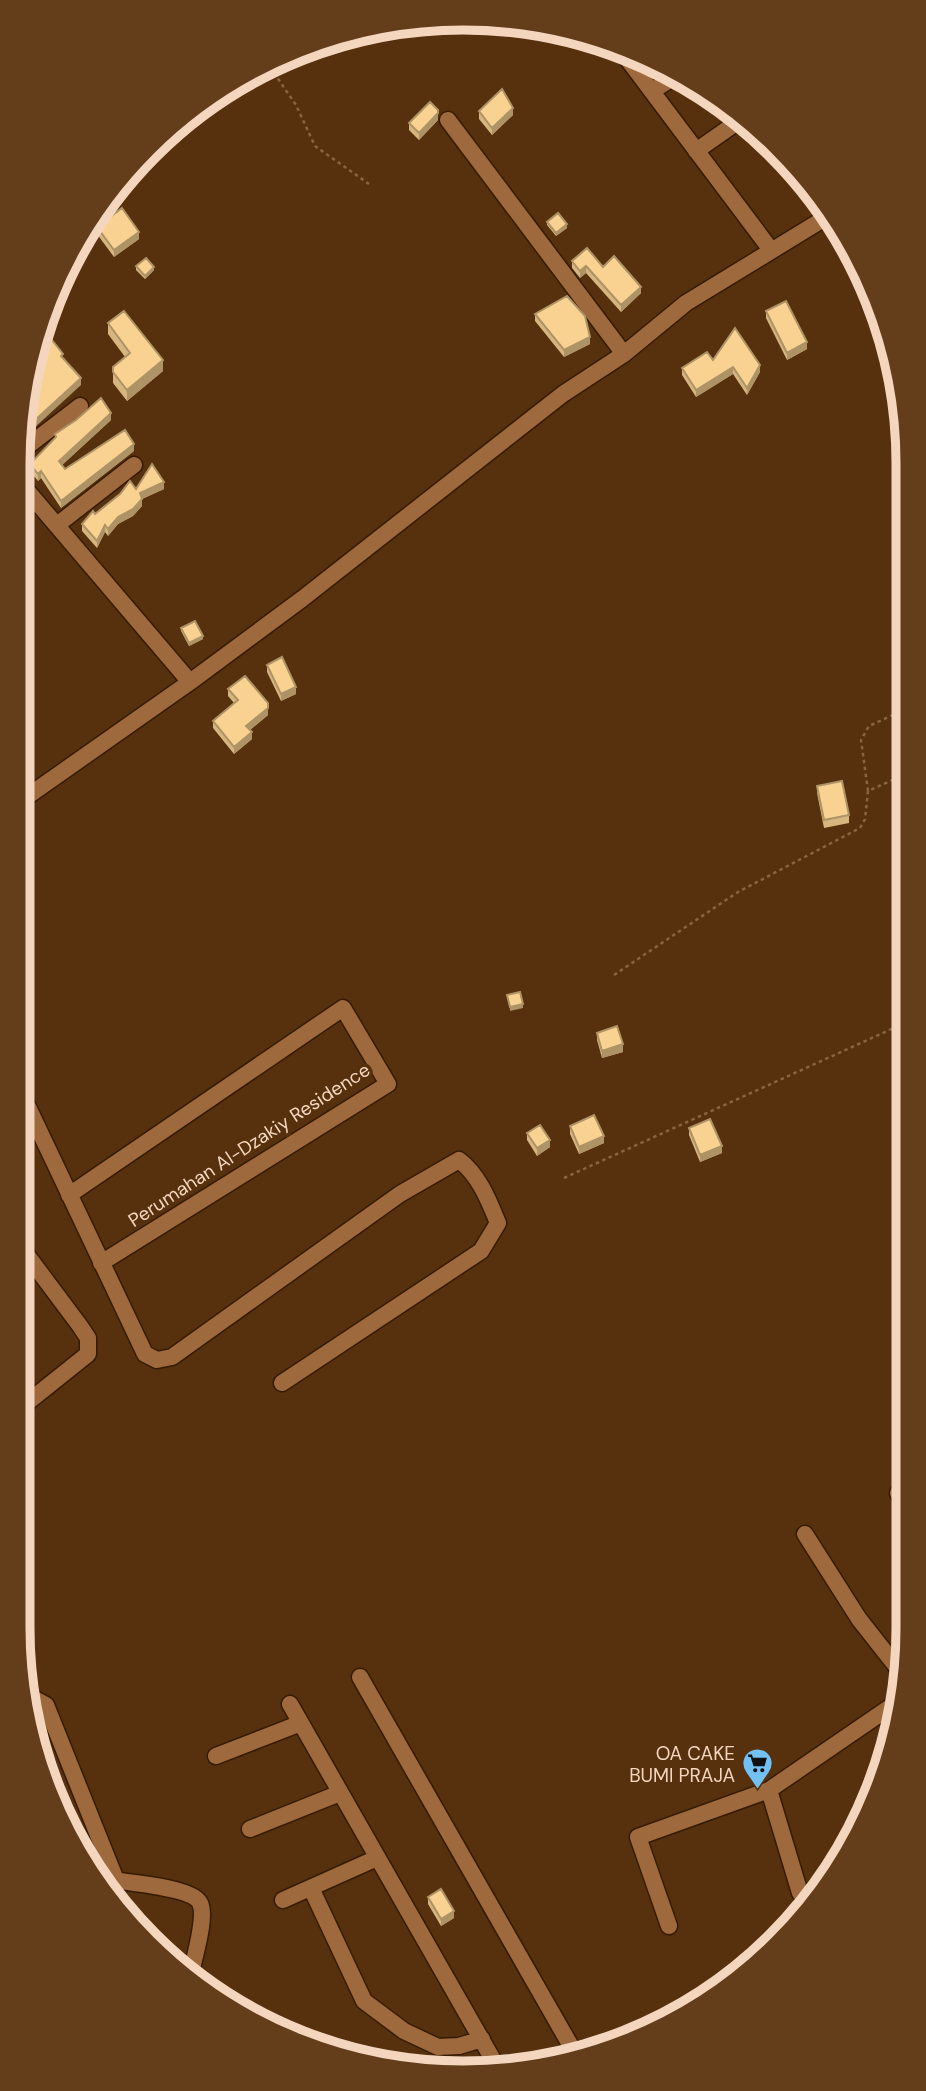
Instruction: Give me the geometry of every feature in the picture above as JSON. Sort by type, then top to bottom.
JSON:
[{"type":"street","points":[[631,64],[771,250]]},
{"type":"street","points":[[652,91],[668,81]]},
{"type":"street","points":[[448,120],[624,354]]},
{"type":"street","points":[[696,151],[734,125]]},
{"type":"street","points":[[30,795],[302,599],[563,394],[624,354],[686,303],[822,220]]},
{"type":"street","points":[[31,444],[80,407]]},
{"type":"street","points":[[57,525],[134,465]]},
{"type":"street","points":[[30,494],[190,682]]},
{"type":"street","name":"Perumahan Al-Dzakiy Residence","points":[[69,1195],[344,1008],[388,1084],[101,1263]]},
{"type":"street","points":[[30,1111],[145,1354],[157,1360],[172,1357],[400,1194],[459,1160],[468,1167],[488,1199],[498,1223],[481,1251],[282,1383]]},
{"type":"street","points":[[30,1259],[88,1338],[88,1354],[30,1400]]},
{"type":"street","points":[[805,1534],[859,1619],[894,1664]]},
{"type":"street","points":[[360,1677],[571,2047]]},
{"type":"street","points":[[36,1699],[46,1705],[116,1880],[190,1893],[200,1902],[202,1916],[192,1967]]},
{"type":"street","points":[[290,1704],[492,2060]]},
{"type":"street","points":[[669,1926],[638,1837],[769,1790],[889,1708]]},
{"type":"street","points":[[216,1756],[301,1723]]},
{"type":"street","points":[[769,1790],[800,1893]]},
{"type":"street","points":[[250,1829],[340,1793]]},
{"type":"street","points":[[283,1900],[377,1858]]},
{"type":"street","points":[[311,1888],[365,2001],[404,2031],[438,2047],[459,2046],[482,2039]]},
{"type":"path","points":[[274,73],[296,105],[315,146],[369,184]]},
{"type":"path","points":[[614,975],[738,892],[860,828],[865,819],[868,791],[861,740],[869,726],[896,714]]},
{"type":"path","points":[[868,791],[896,778]]},
{"type":"path","points":[[564,1178],[896,1028]]},
{"type":"building","points":[[502,89],[513,108],[492,128],[479,111]]},
{"type":"building","points":[[430,102],[438,113],[419,133],[409,123]]},
{"type":"building","points":[[122,208],[139,232],[114,250],[99,229]]},
{"type":"building","points":[[558,213],[567,224],[556,233],[547,222]]},
{"type":"building","points":[[587,248],[603,267],[614,256],[641,287],[621,305],[586,266],[580,271],[572,261]]},
{"type":"building","points":[[146,258],[154,267],[145,276],[136,266]]},
{"type":"building","points":[[567,296],[585,316],[590,337],[564,350],[535,314]]},
{"type":"building","points":[[786,301],[807,342],[787,353],[766,311]]},
{"type":"building","points":[[124,311],[163,360],[127,390],[113,372],[113,367],[130,353],[108,323]]},
{"type":"building","points":[[735,328],[760,365],[747,388],[733,367],[696,390],[682,368],[707,352],[713,360]]},
{"type":"building","points":[[49,337],[63,354],[61,356],[81,378],[33,422],[38,378]]},
{"type":"building","points":[[101,398],[111,413],[59,461],[65,469],[125,430],[134,444],[61,501],[41,471],[38,474],[30,464],[56,437],[55,434]]},
{"type":"building","points":[[152,464],[164,482],[140,493],[142,499],[133,509],[118,517],[108,529],[105,525],[97,541],[82,524],[93,511],[95,514],[120,494],[130,481],[136,489]]},
{"type":"building","points":[[195,621],[203,636],[189,643],[181,628]]},
{"type":"building","points":[[282,657],[296,687],[281,694],[267,665]]},
{"type":"building","points":[[245,676],[268,703],[268,708],[246,726],[252,732],[234,747],[213,721],[238,700],[228,689]]},
{"type":"building","points":[[842,781],[849,815],[824,820],[817,786]]},
{"type":"building","points":[[520,992],[523,1004],[510,1007],[507,995]]},
{"type":"building","points":[[617,1026],[623,1044],[602,1051],[597,1033]]},
{"type":"building","points":[[594,1115],[604,1136],[579,1147],[570,1126]]},
{"type":"building","points":[[710,1119],[722,1146],[700,1155],[689,1128]]},
{"type":"building","points":[[540,1125],[550,1140],[537,1148],[527,1133]]},
{"type":"building","points":[[441,1889],[454,1911],[441,1919],[428,1897]]},
{"type":"place","name":"OA CAKE BUMI PRAJA","points":[[758,1791]]}]
